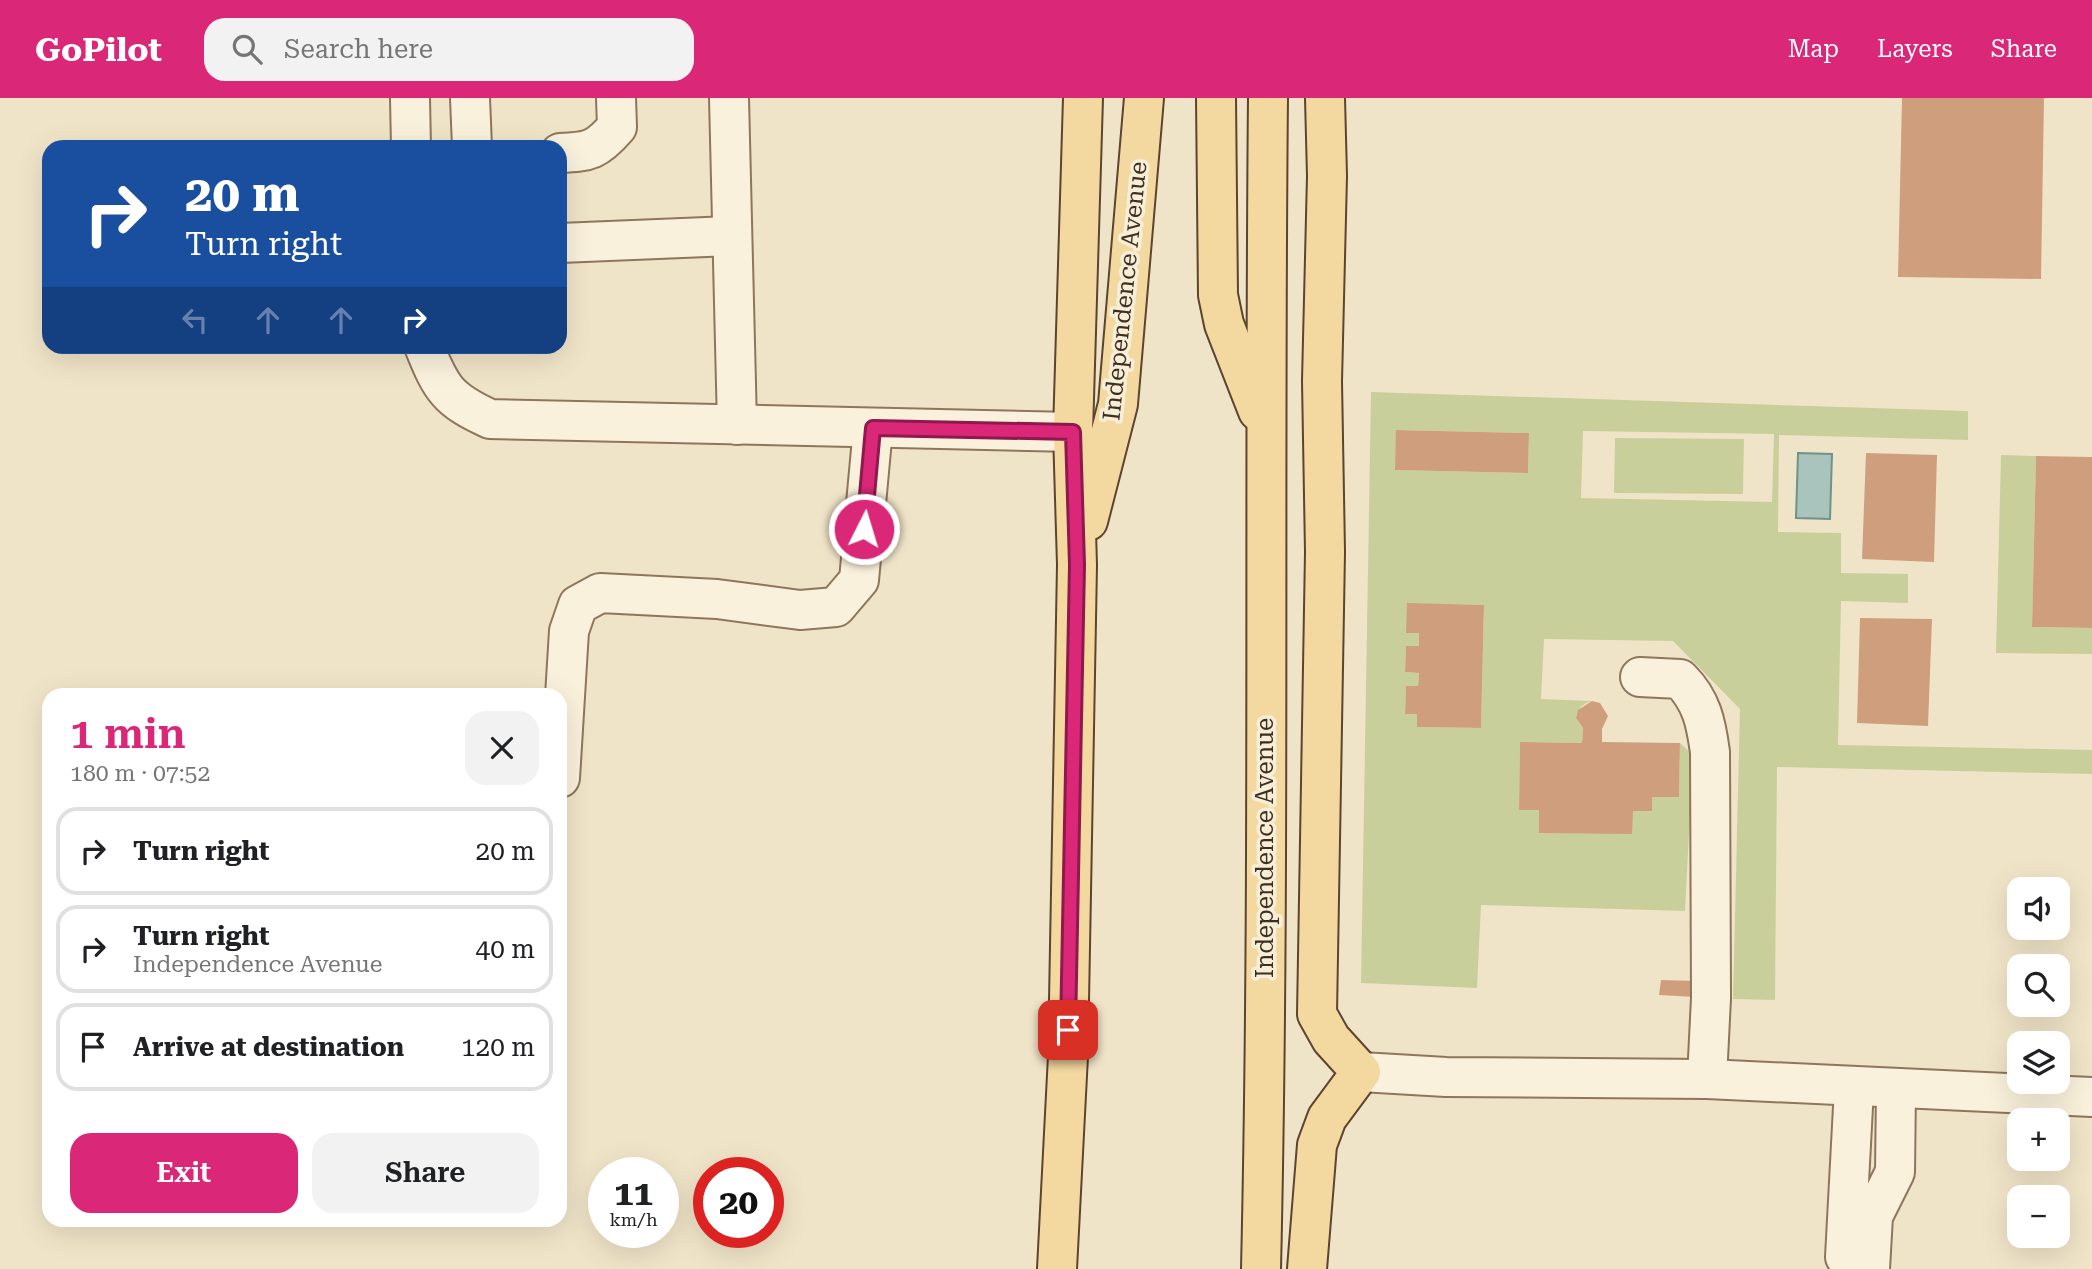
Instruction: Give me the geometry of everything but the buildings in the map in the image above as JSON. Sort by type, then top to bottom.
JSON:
[{"type":"main road","name":"Independence Avenue","points":[[1057,1269],[1068,1056],[1077,565],[1073,432],[1083,98]]},
{"type":"main road","name":"Independence Avenue","points":[[1077,565],[1118,404],[1144,98]]},
{"type":"main road","name":"Independence Avenue","points":[[1216,98],[1218,295],[1224,324],[1264,426]]},
{"type":"main road","name":"Independence Avenue","points":[[1261,1269],[1266,1060],[1264,426],[1268,98]]},
{"type":"main road","points":[[1307,1269],[1317,1145],[1327,1118],[1361,1072],[1331,1039],[1317,1014],[1325,552],[1322,381],[1327,176],[1325,98]]},
{"type":"street","points":[[410,98],[411,140]]},
{"type":"street","points":[[470,98],[472,140]]},
{"type":"street","points":[[567,153],[590,152],[605,141],[617,127],[616,98]]},
{"type":"street","points":[[729,98],[730,236],[737,425]]},
{"type":"street","points":[[567,243],[730,236]]},
{"type":"street","points":[[427,354],[437,380],[452,397],[460,405],[490,419],[1073,432]]},
{"type":"street","points":[[566,688],[569,631],[578,605],[600,593],[717,599],[800,610],[836,607],[859,580],[873,428]]},
{"type":"street","points":[[1640,677],[1680,679],[1700,703],[1707,730],[1710,752],[1711,998],[1707,1079]]},
{"type":"street","points":[[1361,1072],[1446,1077],[1707,1079],[1854,1088],[2092,1097]]},
{"type":"street","points":[[1844,1269],[1854,1088]]},
{"type":"street","points":[[1870,1269],[1873,1216],[1895,1172],[1896,1089]]},
{"type":"green space","points":[[1371,392],[1968,411],[1968,440],[1779,435],[1778,532],[1841,533],[1841,573],[1908,574],[1908,603],[1841,601],[1838,745],[2092,750],[2092,774],[1777,767],[1775,1000],[1733,999],[1740,709],[1673,641],[1544,639],[1541,699],[1592,701],[1581,707],[1576,718],[1583,728],[1582,743],[1520,742],[1519,809],[1539,810],[1539,833],[1633,811],[1652,811],[1652,797],[1679,797],[1680,743],[1693,755],[1685,911],[1481,905],[1477,988],[1361,983]],"holes":[[[1397,430],[1529,433],[1528,473],[1396,470]],[[1583,431],[1774,434],[1772,502],[1581,498]],[[1407,604],[1484,605],[1481,728],[1417,727],[1417,714],[1405,713],[1406,687],[1418,686],[1419,673],[1405,672],[1406,646],[1419,646],[1419,633],[1407,633]]]},
{"type":"green space","points":[[1615,438],[1744,439],[1743,494],[1614,493]]},
{"type":"green space","points":[[2001,455],[2036,456],[2032,627],[2092,628],[2092,654],[1996,653]]},
{"type":"water","points":[[1798,453],[1832,454],[1830,519],[1796,518]]},
{"type":"route","points":[[864,529],[873,428],[1073,432],[1077,565],[1068,1030]]}]
